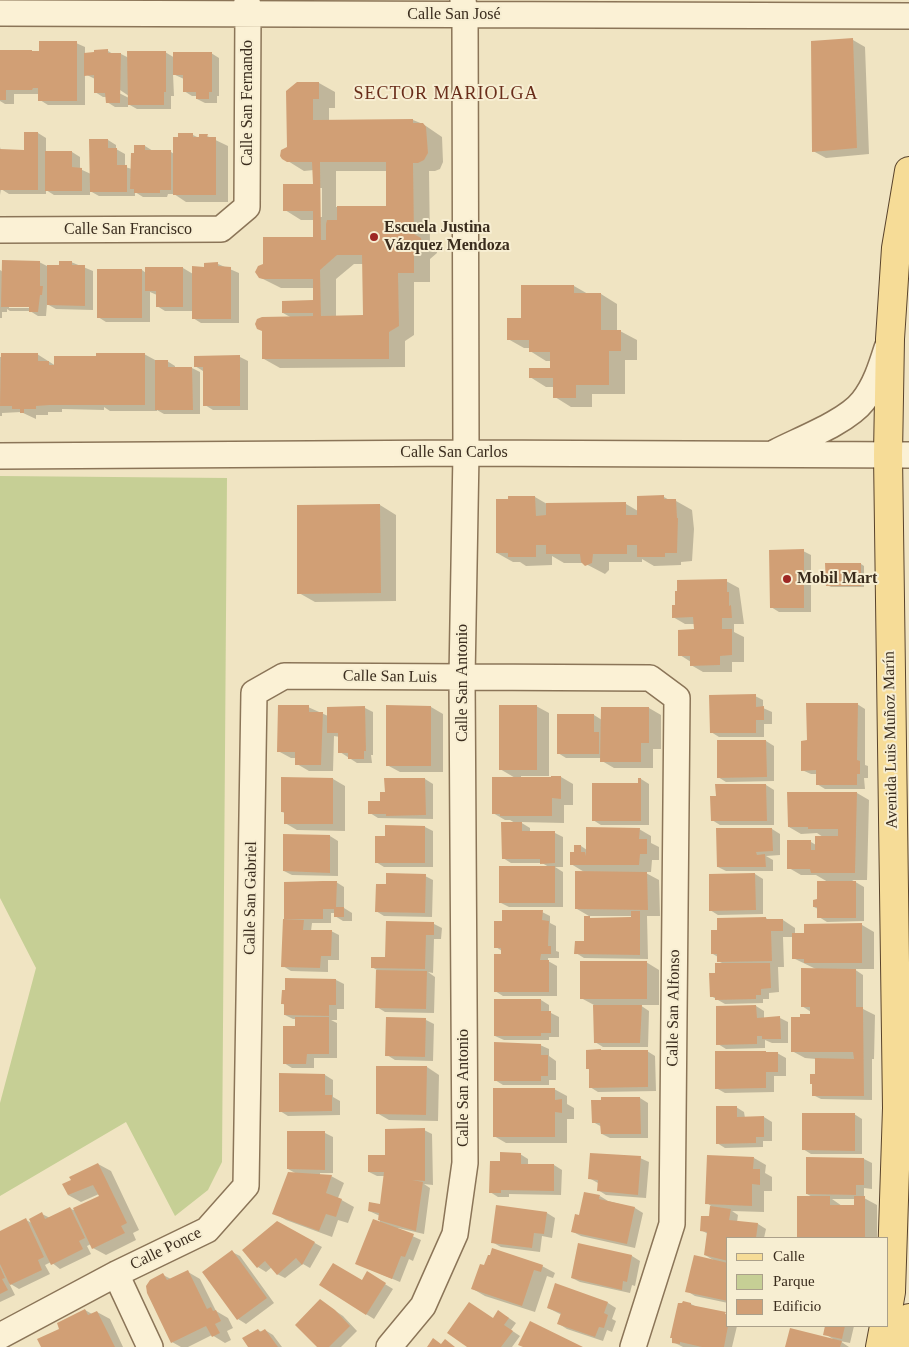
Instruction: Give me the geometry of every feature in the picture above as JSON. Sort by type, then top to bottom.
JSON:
[{"type":"main road","name":"Avenida Luis Muñoz Marín","points":[[889,1303],[902,1159],[898,1108],[898,455],[890,339],[896,248],[909,171]]},
{"type":"main road","points":[[904,1347],[909,1318]]},
{"type":"main road","points":[[880,1347],[884,1327]]},
{"type":"street","name":"Calle San José","points":[[0,12],[248,6],[464,7],[909,16]]},
{"type":"street","name":"Calle San Fernando","points":[[247,207],[248,6]]},
{"type":"street","name":"Calle San Antonio","points":[[389,1347],[423,1306],[455,1234],[465,1163],[462,678],[466,453],[464,7]]},
{"type":"street","name":"Calle San Francisco","points":[[0,230],[221,230],[247,207]]},
{"type":"street","points":[[770,454],[844,417],[862,402],[876,379],[890,339]]},
{"type":"street","name":"Calle San Carlos","points":[[0,456],[466,453],[898,455]]},
{"type":"street","name":"Calle San Luis","points":[[254,693],[284,676],[650,678]]},
{"type":"street","name":"Calle San Alfonso","points":[[633,1347],[672,1224],[677,698],[650,678]]},
{"type":"street","name":"Calle San Gabriel","points":[[248,1103],[254,693]]},
{"type":"street","name":"Calle Ponce","points":[[0,1336],[116,1274],[207,1230],[246,1186],[248,1103]]},
{"type":"street","points":[[116,1274],[150,1347]]},
{"type":"green space","points":[[0,476],[227,478],[222,1162],[208,1190],[175,1216],[126,1122],[0,1196],[0,1103],[36,968],[0,898]]},
{"type":"building","points":[[853,38],[857,148],[812,152],[811,41]]},
{"type":"building","points":[[39,41],[77,41],[77,101],[38,101],[38,88],[33,88],[32,90],[6,90],[6,100],[0,100],[0,50],[39,51]]},
{"type":"building","points":[[108,49],[108,53],[121,53],[120,103],[106,103],[105,93],[94,93],[94,75],[84,76],[84,53]]},
{"type":"building","points":[[127,51],[166,51],[166,92],[164,92],[164,105],[128,105]]},
{"type":"building","points":[[173,52],[212,52],[212,92],[209,92],[209,99],[196,99],[196,92],[183,92],[183,75],[173,75]]},
{"type":"building","points":[[297,82],[319,82],[319,99],[313,99],[313,120],[413,119],[413,123],[423,123],[426,127],[428,153],[424,160],[413,163],[414,234],[421,238],[422,244],[414,250],[414,273],[398,273],[399,326],[389,332],[389,359],[262,359],[262,331],[257,329],[255,324],[257,319],[262,317],[313,316],[313,313],[282,313],[282,301],[313,300],[313,279],[263,279],[259,278],[255,272],[258,266],[263,264],[263,237],[313,237],[313,211],[283,211],[283,184],[313,184],[312,162],[287,162],[280,156],[281,150],[287,147],[286,91]],"holes":[[[320,162],[386,162],[386,206],[337,206],[337,220],[327,220],[326,240],[321,240]],[[337,255],[362,255],[363,315],[321,316],[320,270]]]},
{"type":"building","points":[[24,132],[38,132],[38,190],[0,190],[0,149],[24,150]]},
{"type":"building","points":[[178,133],[193,133],[193,137],[199,137],[199,134],[208,134],[207,137],[216,137],[216,195],[173,195],[173,137],[178,137]]},
{"type":"building","points":[[89,139],[108,139],[108,148],[117,148],[117,165],[127,165],[127,192],[90,192]]},
{"type":"building","points":[[134,145],[145,145],[145,150],[171,150],[171,190],[160,190],[160,193],[134,193],[134,189],[130,189],[131,153],[134,153]]},
{"type":"building","points":[[45,151],[72,151],[72,167],[82,168],[82,191],[45,191]]},
{"type":"building","points":[[2,260],[40,261],[40,286],[43,286],[38,312],[29,312],[29,307],[1,307]]},
{"type":"building","points":[[59,261],[72,261],[72,265],[85,265],[85,306],[47,305],[47,265],[59,265]]},
{"type":"building","points":[[218,262],[218,266],[231,267],[231,319],[192,319],[192,266],[204,267],[204,263]]},
{"type":"building","points":[[145,267],[183,267],[183,307],[156,307],[156,291],[145,291]]},
{"type":"building","points":[[97,269],[142,269],[142,318],[97,318]]},
{"type":"building","points":[[521,285],[574,285],[574,293],[601,293],[601,330],[621,330],[621,351],[609,351],[609,385],[576,385],[576,398],[553,398],[553,378],[529,378],[529,368],[550,368],[550,352],[529,352],[529,340],[507,340],[507,318],[521,318]]},
{"type":"building","points":[[1,353],[38,353],[38,361],[49,361],[49,365],[54,365],[54,356],[96,356],[96,353],[145,353],[145,405],[50,405],[36,406],[36,409],[24,409],[24,413],[20,413],[20,409],[12,409],[12,406],[0,406]]},
{"type":"building","points":[[240,355],[240,406],[203,406],[203,367],[194,367],[194,356]]},
{"type":"building","points":[[155,360],[168,360],[168,367],[192,367],[193,410],[155,410]]},
{"type":"building","points":[[664,495],[664,499],[676,499],[678,518],[677,553],[665,553],[665,557],[637,557],[637,545],[627,545],[627,554],[593,554],[592,563],[585,566],[581,562],[580,554],[546,554],[546,545],[536,545],[536,557],[508,557],[508,553],[496,553],[496,499],[508,499],[508,496],[535,496],[536,516],[546,515],[546,503],[626,502],[626,515],[637,515],[637,496]]},
{"type":"building","points":[[380,504],[381,593],[297,594],[297,505]]},
{"type":"building","name":"Mobil Mart","points":[[804,549],[804,608],[770,608],[769,550]]},
{"type":"building","points":[[825,563],[861,563],[861,586],[826,586]]},
{"type":"building","points":[[727,579],[727,592],[729,592],[729,606],[731,605],[732,618],[722,618],[722,629],[732,629],[732,655],[720,656],[720,665],[690,666],[690,656],[678,656],[678,630],[694,629],[693,617],[672,618],[672,605],[675,605],[677,580]]},
{"type":"building","points":[[756,694],[756,707],[764,706],[764,720],[756,720],[756,733],[710,733],[709,695]]},
{"type":"building","points":[[806,703],[858,703],[857,760],[860,761],[860,774],[857,774],[857,785],[816,785],[816,770],[801,771],[801,741],[807,740]]},
{"type":"building","points":[[278,705],[309,705],[309,712],[323,712],[321,765],[295,765],[295,752],[277,752]]},
{"type":"building","points":[[386,705],[431,706],[431,766],[386,766]]},
{"type":"building","points":[[499,705],[537,705],[537,770],[499,770]]},
{"type":"building","points":[[365,706],[366,751],[364,751],[364,759],[348,759],[348,753],[338,753],[338,733],[327,733],[327,707]]},
{"type":"building","points":[[601,707],[649,707],[649,743],[641,743],[641,762],[600,762]]},
{"type":"building","points":[[557,714],[594,714],[594,732],[599,732],[599,754],[557,754]]},
{"type":"building","points":[[717,740],[766,740],[767,777],[717,778]]},
{"type":"building","points":[[561,776],[561,799],[552,798],[552,816],[500,816],[500,814],[492,814],[492,777]]},
{"type":"building","points":[[281,777],[333,778],[333,824],[284,824],[284,812],[281,812]]},
{"type":"building","points":[[384,778],[425,778],[426,815],[386,816],[386,814],[368,814],[368,801],[380,801],[380,792],[385,792]]},
{"type":"building","points":[[638,778],[641,778],[641,821],[592,821],[592,783],[638,783]]},
{"type":"building","points":[[715,784],[766,784],[767,821],[711,821],[710,796],[716,796]]},
{"type":"building","points":[[787,792],[857,792],[855,873],[811,873],[810,869],[787,869],[787,840],[811,840],[811,850],[815,850],[815,836],[838,836],[838,829],[788,827]]},
{"type":"building","points":[[501,822],[522,822],[522,831],[555,831],[555,863],[540,864],[540,859],[502,859]]},
{"type":"building","points":[[385,825],[425,826],[425,863],[375,863],[375,836],[385,836]]},
{"type":"building","points":[[586,827],[640,828],[639,839],[647,839],[647,854],[640,854],[639,865],[570,865],[570,852],[574,852],[574,845],[581,845],[581,852],[585,852],[586,856]]},
{"type":"building","points":[[716,828],[772,828],[773,851],[756,852],[757,855],[765,854],[766,867],[717,867]]},
{"type":"building","points":[[283,834],[330,835],[330,873],[283,871]]},
{"type":"building","points":[[499,866],[555,866],[555,903],[499,903]]},
{"type":"building","points":[[575,871],[647,872],[648,910],[575,909]]},
{"type":"building","points":[[386,873],[426,874],[425,913],[375,912],[376,884],[386,884]]},
{"type":"building","points":[[755,873],[756,910],[709,911],[709,874]]},
{"type":"building","points":[[337,881],[336,907],[344,907],[344,917],[334,917],[334,909],[323,909],[323,919],[284,919],[284,882]]},
{"type":"building","points":[[817,881],[856,881],[856,918],[817,918],[817,907],[813,907],[813,900],[817,899]]},
{"type":"building","points":[[502,910],[543,910],[542,920],[549,921],[548,946],[551,946],[551,954],[541,954],[540,960],[549,960],[549,992],[494,992],[494,954],[501,954],[501,948],[494,948],[494,921],[502,921]]},
{"type":"building","points":[[631,911],[640,911],[640,955],[574,954],[575,941],[584,941],[584,916],[590,916],[590,918],[631,917]]},
{"type":"building","points":[[766,917],[766,919],[783,919],[783,931],[771,931],[772,961],[717,962],[717,954],[711,954],[711,930],[717,930],[717,918]]},
{"type":"building","points":[[283,919],[304,920],[303,930],[332,930],[331,956],[321,956],[320,968],[281,967]]},
{"type":"building","points":[[386,921],[434,922],[434,935],[426,935],[425,969],[371,968],[371,957],[385,957]]},
{"type":"building","points":[[862,923],[862,963],[804,963],[804,959],[792,959],[792,933],[804,933],[804,924]]},
{"type":"building","points":[[580,961],[647,961],[647,999],[580,999]]},
{"type":"building","points":[[715,963],[770,963],[771,988],[761,989],[761,995],[756,995],[756,999],[715,1000],[715,997],[710,997],[709,973],[715,973]]},
{"type":"building","points":[[801,968],[856,969],[856,1007],[863,1007],[864,1096],[812,1096],[810,1074],[815,1074],[815,1058],[854,1059],[853,1052],[791,1052],[791,1017],[800,1017],[800,1014],[810,1014],[810,1007],[801,1007]]},
{"type":"building","points":[[376,970],[427,971],[426,1009],[375,1008]]},
{"type":"building","points":[[285,978],[336,979],[336,1005],[329,1005],[329,1016],[284,1015],[284,1004],[281,1004],[282,990],[285,990]]},
{"type":"building","points":[[494,999],[541,999],[541,1011],[551,1011],[551,1033],[541,1033],[541,1036],[494,1036]]},
{"type":"building","points":[[593,1005],[642,1005],[640,1043],[594,1043]]},
{"type":"building","points":[[756,1005],[757,1018],[780,1016],[781,1039],[762,1039],[762,1036],[757,1036],[757,1044],[716,1045],[716,1006]]},
{"type":"building","points":[[295,1017],[329,1017],[329,1054],[307,1054],[306,1064],[283,1064],[283,1026],[295,1026]]},
{"type":"building","points":[[386,1017],[426,1018],[425,1057],[385,1056]]},
{"type":"building","points":[[494,1042],[541,1044],[541,1055],[548,1055],[548,1076],[541,1076],[541,1081],[494,1081]]},
{"type":"building","points":[[586,1050],[648,1050],[648,1087],[589,1088]]},
{"type":"building","points":[[715,1051],[778,1052],[778,1072],[766,1072],[766,1088],[715,1089]]},
{"type":"building","points":[[376,1066],[427,1066],[426,1115],[376,1114]]},
{"type":"building","points":[[279,1073],[325,1074],[325,1095],[332,1095],[332,1111],[279,1112]]},
{"type":"building","points":[[493,1088],[555,1088],[555,1100],[562,1099],[562,1113],[555,1112],[555,1137],[493,1137]]},
{"type":"building","points":[[601,1097],[640,1097],[641,1134],[601,1134],[600,1123],[592,1123],[591,1100],[601,1100]]},
{"type":"building","points":[[716,1106],[737,1106],[737,1117],[764,1116],[764,1137],[756,1137],[756,1143],[716,1144]]},
{"type":"building","points":[[802,1113],[855,1113],[855,1151],[802,1150]]},
{"type":"building","points":[[425,1128],[425,1181],[412,1180],[423,1182],[416,1231],[378,1220],[379,1213],[368,1211],[369,1202],[380,1204],[384,1172],[368,1172],[368,1155],[385,1155],[385,1129]]},
{"type":"building","points":[[287,1131],[325,1131],[325,1170],[287,1169]]},
{"type":"building","points":[[500,1152],[521,1153],[521,1164],[554,1164],[554,1191],[501,1190],[501,1193],[489,1193],[490,1161],[500,1161]]},
{"type":"building","points":[[590,1153],[641,1156],[638,1195],[597,1191],[598,1180],[588,1179]]},
{"type":"building","points":[[707,1155],[754,1157],[753,1169],[760,1169],[760,1185],[752,1184],[752,1206],[705,1204]]},
{"type":"building","points":[[806,1157],[864,1158],[864,1185],[856,1185],[856,1195],[806,1194]]},
{"type":"building","points":[[98,1163],[127,1223],[121,1226],[125,1233],[92,1249],[73,1208],[99,1196],[93,1185],[68,1195],[62,1184],[71,1180],[69,1177]]},
{"type":"building","points":[[288,1172],[332,1175],[326,1193],[342,1199],[336,1217],[326,1214],[319,1231],[272,1214]]},
{"type":"building","points":[[584,1192],[600,1195],[599,1199],[635,1207],[627,1244],[571,1232],[575,1214],[579,1215]]},
{"type":"building","points":[[797,1196],[830,1196],[830,1205],[854,1205],[854,1196],[865,1196],[865,1237],[797,1237]]},
{"type":"building","points":[[496,1205],[547,1212],[544,1234],[534,1233],[532,1248],[491,1243]]},
{"type":"building","points":[[710,1206],[731,1209],[729,1220],[758,1223],[756,1237],[726,1237],[726,1260],[704,1255],[707,1232],[700,1231],[701,1216],[709,1216]]},
{"type":"building","points":[[70,1207],[85,1238],[79,1241],[83,1249],[51,1265],[29,1219],[42,1212],[45,1219]]},
{"type":"building","points":[[26,1218],[44,1257],[38,1260],[42,1270],[10,1285],[0,1264],[0,1231]]},
{"type":"building","points":[[373,1219],[414,1234],[405,1257],[401,1256],[392,1279],[355,1264]]},
{"type":"building","points":[[277,1221],[315,1242],[302,1265],[296,1258],[277,1275],[265,1261],[257,1268],[242,1250]]},
{"type":"building","points":[[578,1243],[632,1255],[627,1282],[623,1281],[622,1290],[571,1278]]},
{"type":"building","points":[[492,1248],[543,1265],[541,1272],[534,1270],[522,1306],[471,1289],[480,1264],[484,1265]]},
{"type":"building","points":[[232,1250],[267,1298],[237,1320],[202,1272]]},
{"type":"building","points":[[694,1255],[726,1263],[726,1301],[685,1292]]},
{"type":"building","points":[[333,1263],[362,1280],[367,1271],[386,1283],[366,1315],[319,1285]]},
{"type":"building","points":[[0,1267],[5,1278],[2,1279],[8,1290],[0,1294]]},
{"type":"building","points":[[188,1270],[207,1309],[211,1307],[213,1311],[216,1310],[221,1321],[215,1324],[220,1333],[212,1337],[206,1326],[171,1343],[147,1293],[146,1286],[150,1280],[163,1273],[167,1280]]},
{"type":"building","points":[[555,1283],[608,1302],[604,1313],[608,1315],[604,1328],[599,1327],[595,1337],[557,1324],[561,1313],[547,1308]]},
{"type":"building","points":[[320,1299],[335,1310],[350,1326],[329,1347],[317,1347],[295,1325]]},
{"type":"building","points":[[683,1301],[691,1303],[691,1305],[726,1312],[726,1327],[728,1327],[724,1347],[702,1347],[680,1342],[680,1344],[672,1343],[672,1338],[670,1338],[678,1303]]},
{"type":"building","points":[[469,1302],[493,1318],[498,1310],[509,1318],[504,1325],[513,1331],[501,1347],[467,1347],[447,1333]]},
{"type":"building","points":[[85,1309],[88,1315],[97,1311],[115,1347],[41,1347],[37,1339],[59,1329],[57,1323]]},
{"type":"building","points":[[530,1321],[583,1347],[523,1347],[518,1345]]},
{"type":"building","points":[[825,1327],[845,1327],[842,1339],[823,1335]]},
{"type":"building","points":[[790,1328],[842,1341],[840,1347],[785,1347]]},
{"type":"building","points":[[258,1329],[260,1332],[265,1329],[278,1347],[248,1347],[242,1338]]},
{"type":"building","points":[[433,1338],[441,1344],[445,1339],[455,1347],[427,1347]]},
{"type":"place","name":"Escuela Justina Vázquez Mendoza","points":[[374,237]]},
{"type":"place","name":"Mobil Mart","points":[[787,579]]},
{"type":"district","name":"SECTOR MARIOLGA","points":[[446,94]]}]
